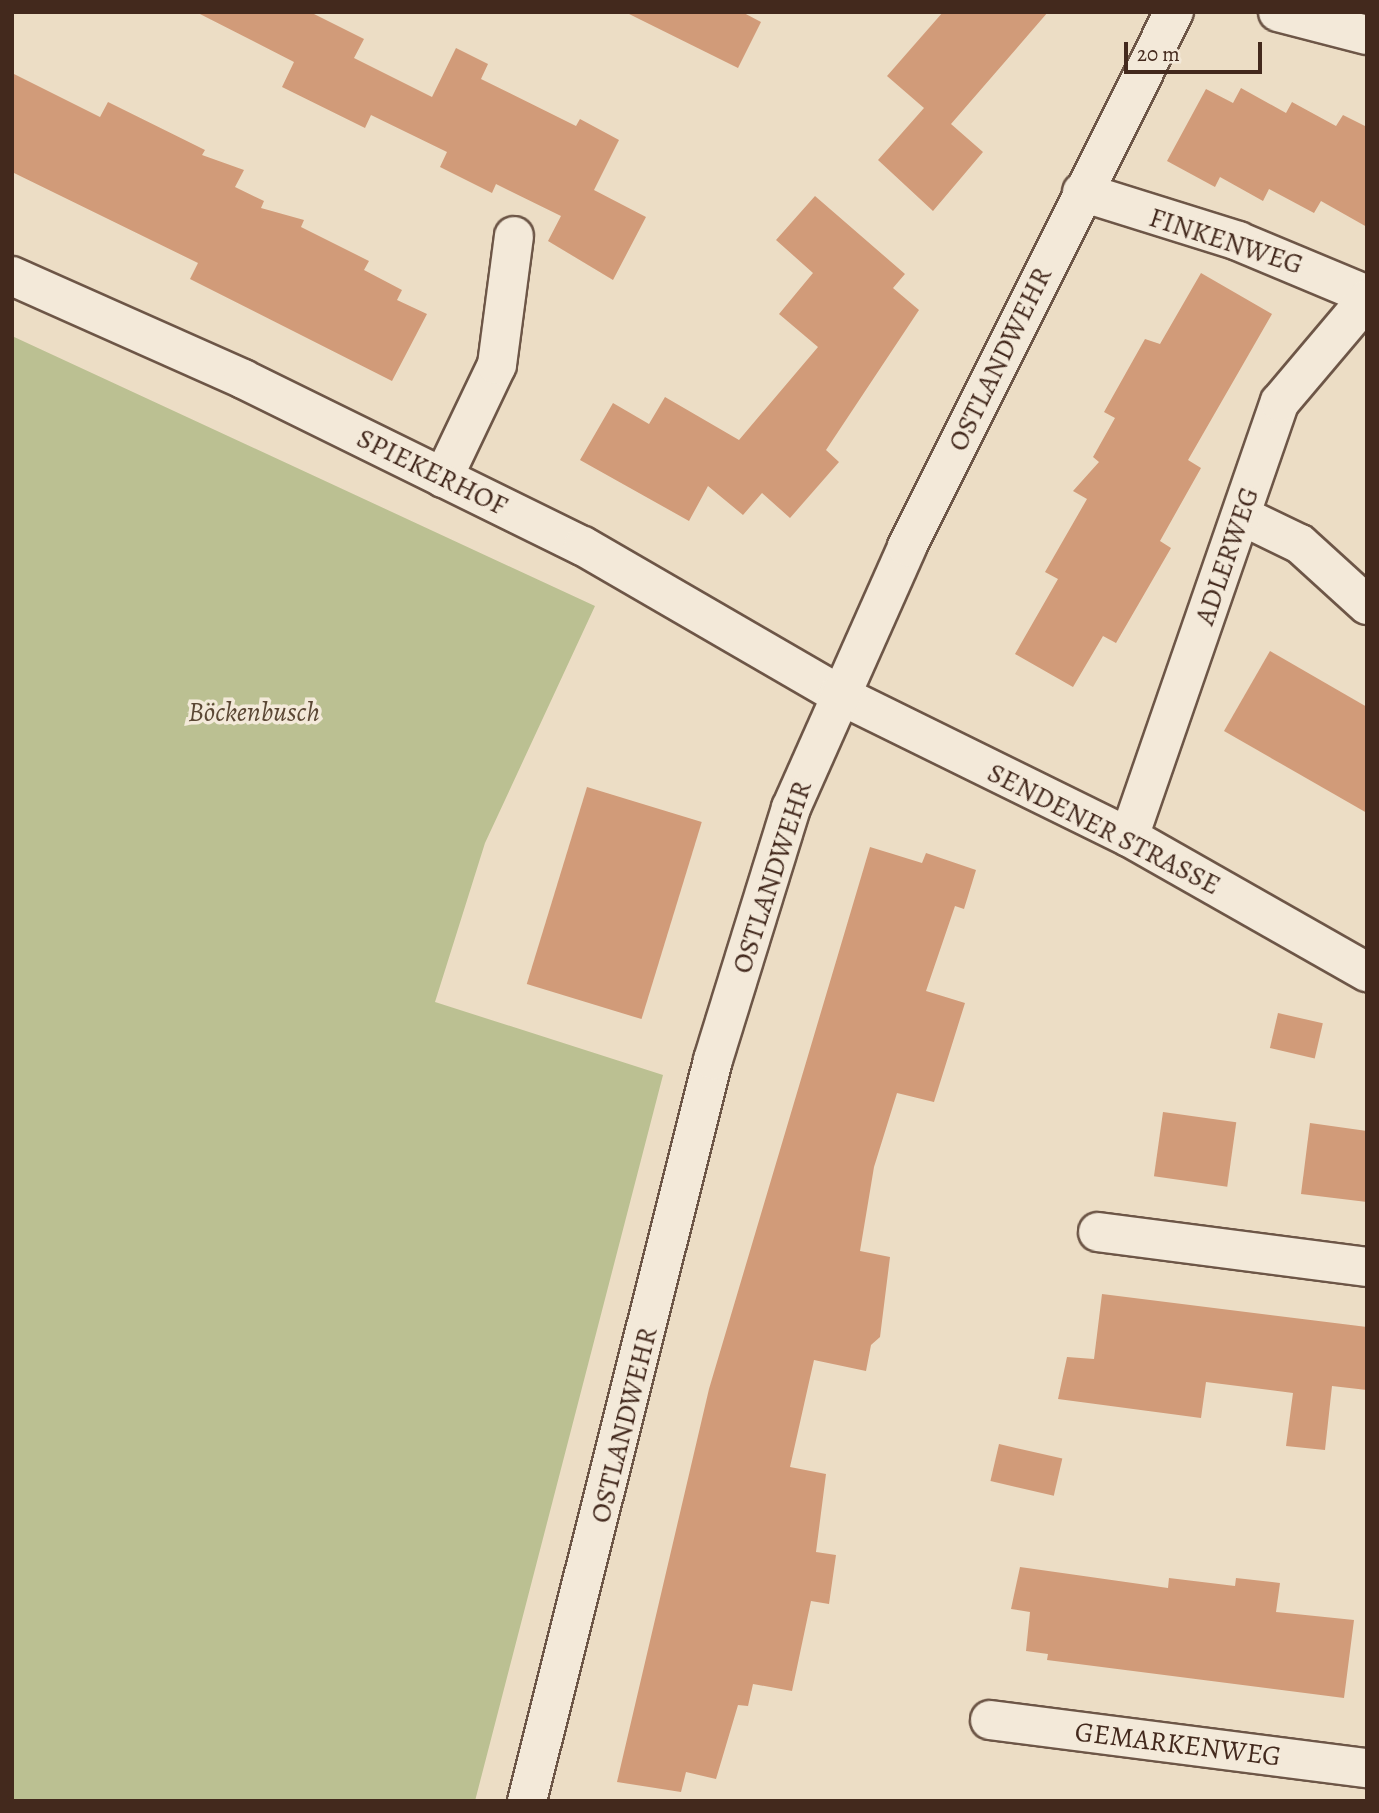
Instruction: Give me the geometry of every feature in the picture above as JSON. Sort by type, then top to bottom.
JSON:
[{"type":"street","name":"OSTLANDWEHR","points":[[527,1801],[713,1060],[791,808],[838,694],[1082,192],[1174,12]]},
{"type":"street","points":[[1278,12],[1367,35]]},
{"type":"street","name":"FINKENWEG","points":[[1082,192],[1249,245],[1367,297]]},
{"type":"street","points":[[443,478],[496,365],[514,236]]},
{"type":"street","name":"SPIEKERHOF","points":[[12,276],[443,478],[652,583],[838,694]]},
{"type":"street","name":"ADLERWEG","points":[[1129,837],[1280,402],[1367,297]]},
{"type":"street","points":[[1242,516],[1300,544],[1367,605]]},
{"type":"street","name":"SENDENER STRASSE","points":[[838,694],[1129,837],[1367,972]]},
{"type":"street","points":[[1098,1232],[1367,1267]]},
{"type":"street","name":"GEMARKENWEG","points":[[990,1720],[1367,1768]]},
{"type":"green space","name":"Böckenbusch","points":[[12,336],[595,606],[485,843],[435,1002],[663,1075],[475,1801],[12,1801]]},
{"type":"building","points":[[196,12],[310,12],[364,39],[354,58],[432,97],[456,48],[488,64],[481,79],[576,126],[580,119],[619,140],[594,190],[646,217],[613,280],[548,241],[561,216],[496,184],[492,193],[440,167],[447,152],[371,115],[365,128],[282,87],[294,62]]},
{"type":"building","points":[[625,12],[742,12],[761,22],[738,68]]},
{"type":"building","points":[[943,12],[1048,12],[951,124],[983,152],[933,211],[878,160],[924,108],[887,76]]},
{"type":"building","points":[[12,73],[100,117],[108,102],[205,150],[202,155],[244,170],[235,187],[264,201],[261,208],[304,220],[301,227],[369,261],[364,270],[402,290],[397,300],[427,314],[392,381],[190,279],[198,263],[12,172]]},
{"type":"building","points":[[1241,88],[1286,113],[1292,102],[1336,126],[1343,115],[1367,127],[1367,227],[1321,201],[1314,213],[1269,189],[1263,201],[1220,177],[1215,187],[1167,161],[1206,89],[1233,103]]},
{"type":"building","points":[[815,196],[905,274],[893,288],[919,310],[826,450],[839,462],[790,518],[762,493],[743,515],[708,486],[689,521],[580,460],[613,403],[649,424],[665,397],[739,440],[818,347],[779,314],[813,273],[776,240]]},
{"type":"building","points":[[1201,273],[1272,314],[1188,460],[1201,468],[1160,541],[1171,548],[1116,643],[1103,636],[1073,687],[1015,654],[1058,579],[1045,572],[1087,499],[1073,491],[1099,462],[1093,457],[1115,418],[1104,412],[1145,339],[1160,344]]},
{"type":"building","points":[[1270,651],[1367,707],[1367,813],[1224,731]]},
{"type":"building","points":[[587,787],[702,822],[642,1019],[527,984]]},
{"type":"building","points":[[870,847],[922,863],[926,853],[976,870],[964,909],[955,906],[926,991],[965,1003],[934,1102],[897,1093],[874,1167],[860,1251],[890,1257],[880,1337],[871,1345],[866,1371],[814,1360],[790,1467],[826,1474],[816,1552],[836,1555],[829,1604],[811,1601],[792,1691],[753,1684],[748,1706],[738,1705],[716,1779],[686,1772],[681,1792],[617,1782],[709,1389]]},
{"type":"building","points":[[1278,1013],[1323,1023],[1315,1058],[1270,1048]]},
{"type":"building","points":[[1163,1112],[1236,1122],[1227,1187],[1154,1176]]},
{"type":"building","points":[[1310,1123],[1367,1131],[1367,1202],[1301,1194]]},
{"type":"building","points":[[1102,1294],[1367,1327],[1367,1390],[1332,1386],[1325,1450],[1286,1446],[1293,1393],[1206,1382],[1201,1418],[1058,1399],[1067,1357],[1094,1359]]},
{"type":"building","points":[[999,1444],[1062,1459],[1054,1496],[990,1481]]},
{"type":"building","points":[[1020,1567],[1168,1588],[1169,1578],[1235,1586],[1236,1578],[1280,1583],[1276,1612],[1354,1620],[1344,1698],[1047,1660],[1048,1654],[1026,1651],[1030,1612],[1011,1609]]}]
